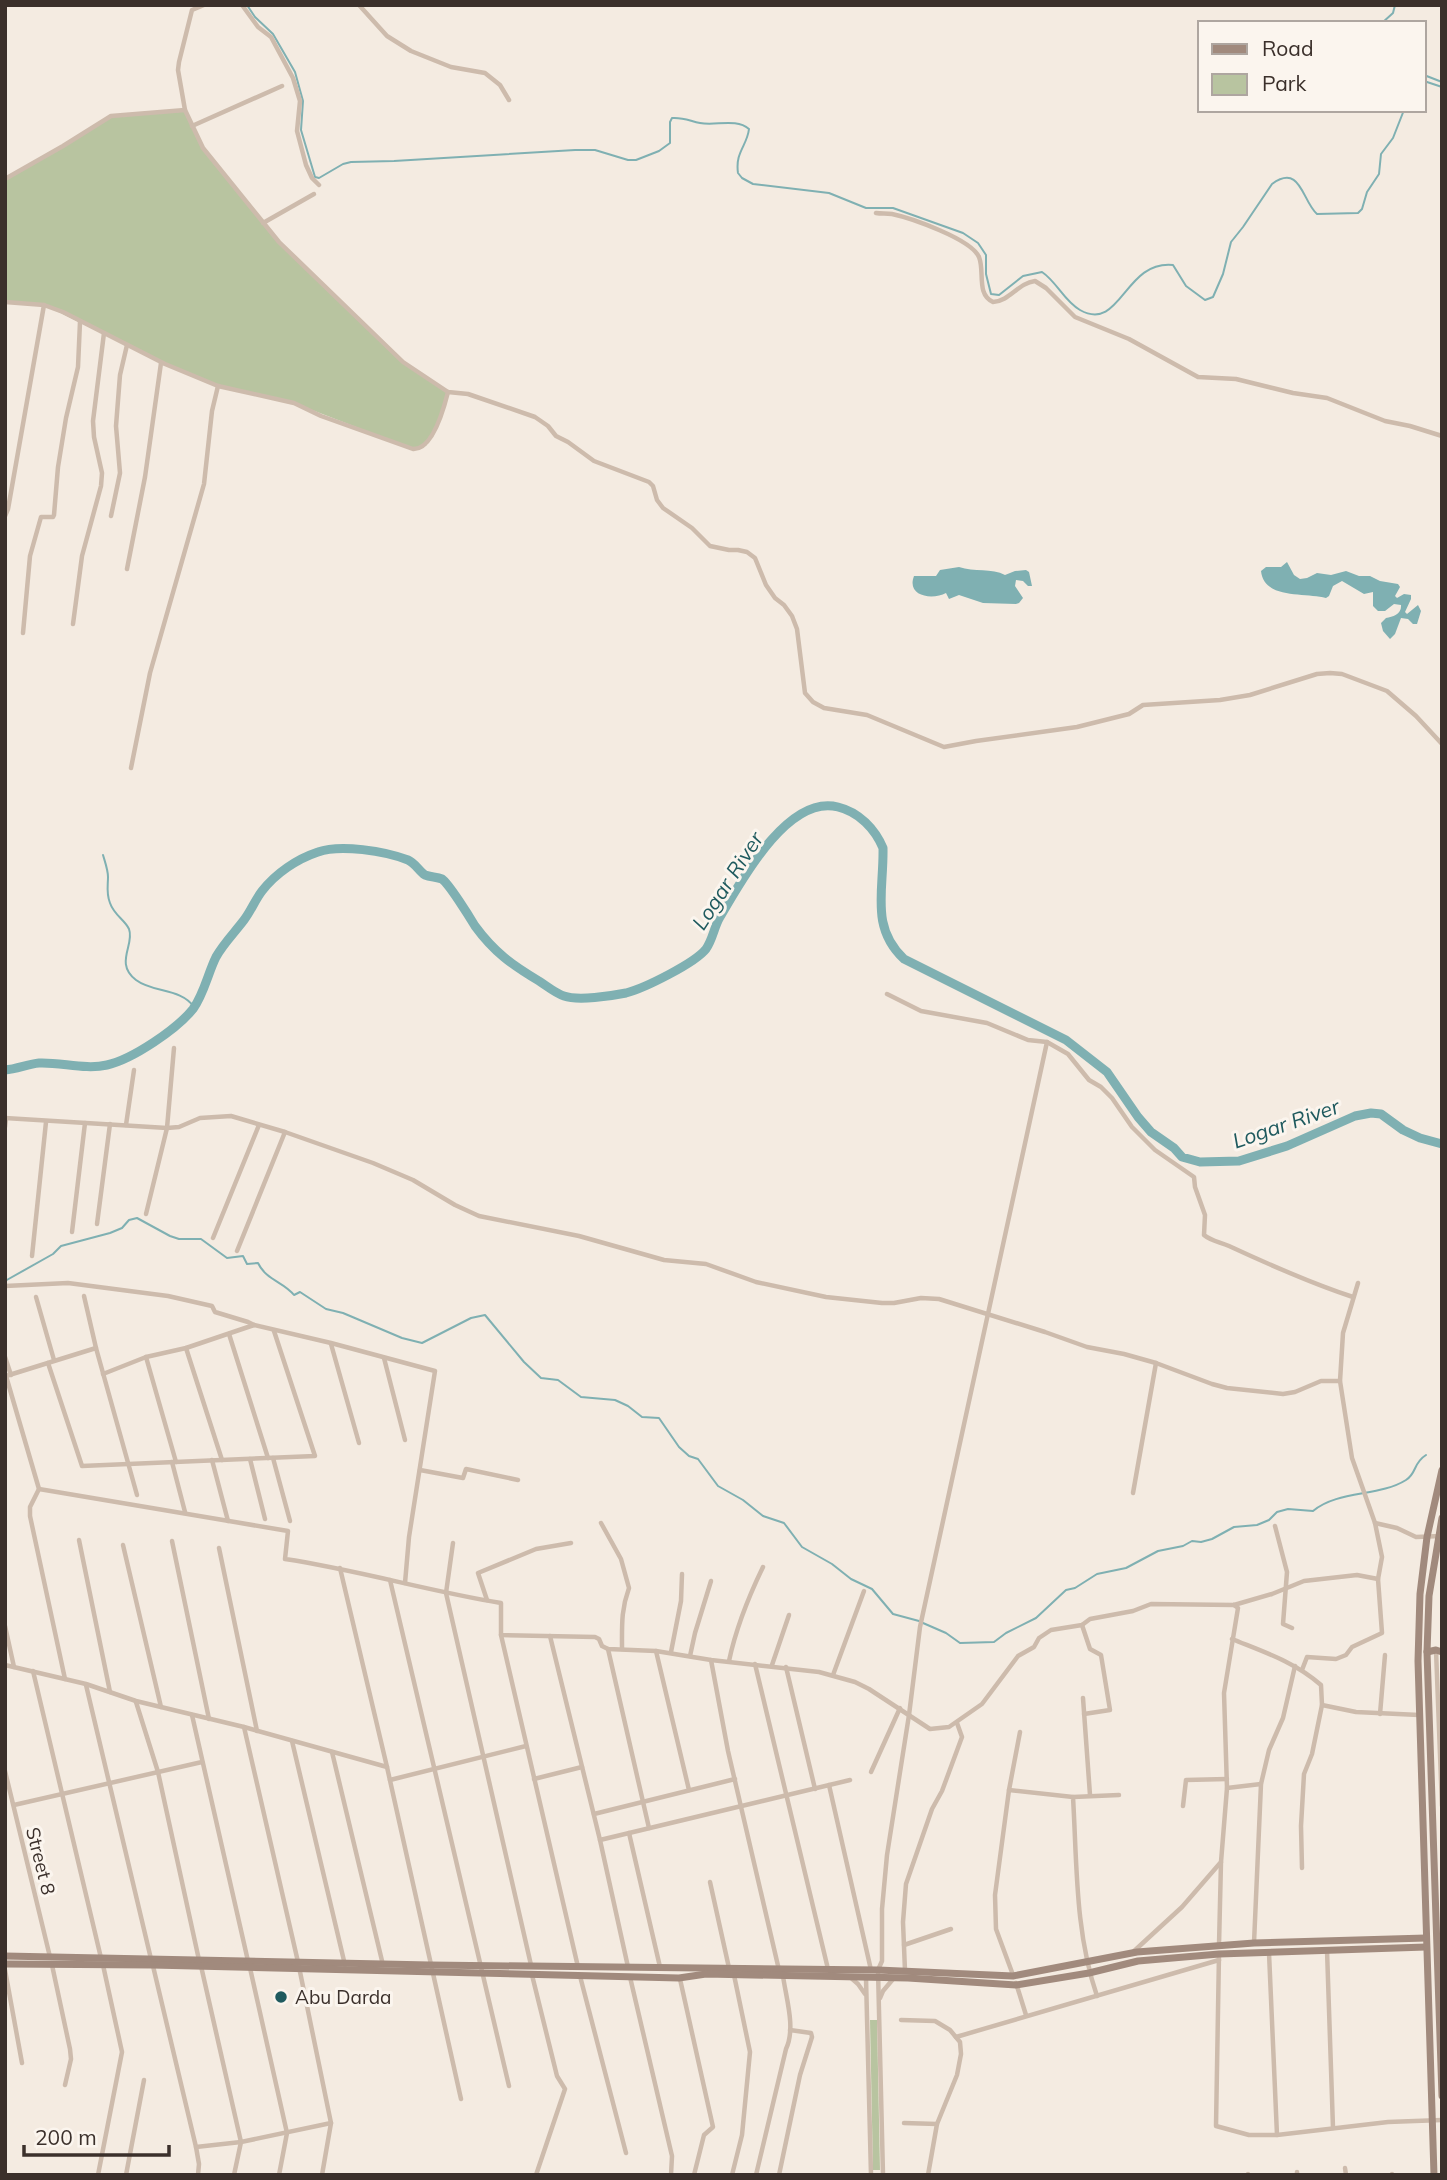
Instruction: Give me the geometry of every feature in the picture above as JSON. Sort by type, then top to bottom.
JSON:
[{"type":"street","points":[[204,5],[192,10],[179,62],[178,76],[185,110],[203,148],[263,223],[296,260],[404,362],[448,391],[468,394],[535,417],[556,436],[594,460],[649,482],[663,508],[692,528],[710,546],[747,552],[755,558],[766,585],[792,616],[797,629],[805,693],[813,702],[824,708],[867,715],[944,747],[1077,727],[1129,714],[1143,705],[1250,695],[1288,682],[1330,673],[1342,674],[1387,691],[1416,716],[1442,744]]},
{"type":"street","points":[[242,5],[258,27],[271,37],[293,78],[300,102],[297,125],[306,165],[319,185]]},
{"type":"street","points":[[359,5],[387,36],[411,51],[451,67],[485,73],[500,85],[509,100]]},
{"type":"street","points":[[192,125],[282,86]]},
{"type":"street","points":[[5,178],[111,116],[185,110]]},
{"type":"street","points":[[263,223],[314,194]]},
{"type":"street","points":[[876,213],[893,214],[965,242],[979,257],[982,288],[985,297],[993,302],[1004,299],[1027,282],[1035,281],[1046,288],[1075,317],[1129,339],[1198,377],[1236,379],[1327,398],[1385,421],[1442,436]]},
{"type":"street","points":[[5,302],[44,305],[161,362],[218,386],[294,403],[382,439],[419,450],[434,433],[448,391]]},
{"type":"street","points":[[5,516],[44,305]]},
{"type":"street","points":[[23,633],[30,556],[42,515],[54,515],[62,442],[78,367],[80,321]]},
{"type":"street","points":[[73,624],[82,556],[101,486],[102,473],[93,421],[104,333]]},
{"type":"street","points":[[111,516],[120,473],[116,426],[120,375],[127,345]]},
{"type":"street","points":[[127,569],[145,477],[161,362]]},
{"type":"street","points":[[131,768],[150,673],[204,484],[212,411],[218,386]]},
{"type":"street","points":[[887,994],[921,1011],[987,1023],[1028,1041],[1047,1042],[1068,1054],[1089,1080],[1112,1098],[1132,1127],[1155,1150],[1194,1177],[1203,1207],[1203,1235],[1280,1270],[1353,1297]]},
{"type":"street","points":[[871,2175],[867,2004],[872,1973],[881,1961],[887,1854],[920,1627],[1047,1042]]},
{"type":"street","points":[[146,1214],[167,1128],[174,1048]]},
{"type":"street","points":[[126,1125],[134,1070]]},
{"type":"street","points":[[5,1127],[6,1118],[167,1128],[179,1127],[200,1118],[231,1116],[373,1163],[413,1180],[454,1205],[479,1216],[579,1236],[664,1260],[706,1264],[756,1282],[826,1297],[882,1303],[939,1298],[1087,1347],[1156,1363],[1212,1384],[1283,1394],[1321,1381],[1339,1381]]},
{"type":"street","points":[[32,1256],[46,1122]]},
{"type":"street","points":[[72,1232],[85,1123]]},
{"type":"street","points":[[97,1224],[110,1124]]},
{"type":"street","points":[[213,1238],[259,1125]]},
{"type":"street","points":[[237,1251],[285,1132]]},
{"type":"street","points":[[5,1286],[68,1283],[169,1296],[212,1306],[215,1312],[254,1325],[435,1371],[409,1537],[405,1583]]},
{"type":"street","points":[[1303,1670],[1307,1657],[1336,1659],[1346,1655],[1352,1647],[1382,1633],[1378,1579],[1382,1557],[1376,1523],[1352,1458],[1339,1381],[1343,1333],[1359,1283]]},
{"type":"street","points":[[84,1296],[137,1494]]},
{"type":"street","points":[[37,1297],[51,1362],[82,1466],[315,1456],[274,1330]]},
{"type":"street","points":[[103,1374],[146,1357],[186,1348],[254,1325]]},
{"type":"street","points":[[229,1334],[290,1521]]},
{"type":"street","points":[[331,1343],[359,1443]]},
{"type":"street","points":[[7,1376],[96,1348]]},
{"type":"street","points":[[186,1348],[222,1460]]},
{"type":"street","points":[[5,1357],[7,1376],[39,1489],[30,1507],[30,1516],[65,1679]]},
{"type":"street","points":[[146,1357],[185,1513]]},
{"type":"street","points":[[384,1358],[405,1440]]},
{"type":"street","points":[[1133,1493],[1156,1363]]},
{"type":"street","points":[[250,1459],[265,1519]]},
{"type":"street","points":[[212,1460],[228,1521]]},
{"type":"street","points":[[419,1470],[463,1478],[466,1469],[518,1480]]},
{"type":"street","points":[[1434,2175],[1419,1715],[1420,1594],[1427,1536],[1442,1470]]},
{"type":"street","points":[[39,1489],[288,1531],[285,1559],[340,1568],[501,1604],[501,1635],[526,1746],[626,2154]]},
{"type":"street","points":[[1442,1518],[1429,1596],[1427,1652],[1442,2096]]},
{"type":"street","points":[[601,1523],[621,1559],[629,1588],[624,1599],[622,1649]]},
{"type":"street","points":[[1376,1523],[1397,1528],[1416,1537],[1440,1536]]},
{"type":"street","points":[[1275,1526],[1285,1565],[1287,1586],[1283,1624],[1292,1628]]},
{"type":"street","points":[[79,1540],[110,1692]]},
{"type":"street","points":[[172,1541],[209,1719]]},
{"type":"street","points":[[453,1543],[446,1593],[557,2076],[565,2089],[537,2175]]},
{"type":"street","points":[[487,1601],[478,1573],[536,1549],[571,1543]]},
{"type":"street","points":[[123,1545],[161,1707]]},
{"type":"street","points":[[219,1548],[257,1731]]},
{"type":"street","points":[[729,1661],[735,1633],[763,1567]]},
{"type":"street","points":[[340,1568],[461,2099]]},
{"type":"street","points":[[671,1652],[681,1601],[682,1574]]},
{"type":"street","points":[[501,1635],[595,1637],[602,1646],[608,1648],[671,1652],[710,1660],[772,1665],[833,1675],[869,1689],[930,1729],[949,1727],[982,1704],[1018,1656],[1034,1647],[1039,1638],[1051,1630],[1082,1625],[1090,1619],[1133,1611],[1152,1604],[1234,1605],[1304,1581],[1357,1576],[1378,1579]]},
{"type":"street","points":[[390,1580],[509,2086]]},
{"type":"street","points":[[691,1656],[711,1581]]},
{"type":"street","points":[[833,1675],[864,1591]]},
{"type":"street","points":[[1234,1605],[1238,1608],[1224,1693],[1227,1788],[1221,1862],[1216,2126],[1249,2135],[1277,2135],[1388,2122],[1442,2120]]},
{"type":"street","points":[[772,1665],[789,1615]]},
{"type":"street","points":[[1082,1625],[1090,1648],[1101,1655],[1110,1710],[1084,1713]]},
{"type":"street","points":[[5,1626],[14,1667]]},
{"type":"street","points":[[550,1636],[594,1814],[672,2156],[671,2175]]},
{"type":"street","points":[[1232,1639],[1296,1666],[1321,1685],[1322,1705],[1312,1754],[1304,1774],[1302,1868]]},
{"type":"street","points":[[608,1648],[649,1828]]},
{"type":"street","points":[[656,1651],[689,1790]]},
{"type":"street","points":[[1427,1652],[1439,1651],[1442,1806]]},
{"type":"street","points":[[1380,1714],[1385,1655]]},
{"type":"street","points":[[710,1660],[716,1698],[781,1973],[790,2030],[790,2041],[757,2175]]},
{"type":"street","points":[[755,1664],[828,1970]]},
{"type":"street","points":[[5,1665],[86,1684],[136,1701],[244,1727],[387,1767]]},
{"type":"street","points":[[1254,1943],[1261,1784],[1269,1750],[1283,1718],[1296,1666]]},
{"type":"street","points":[[786,1667],[815,1789]]},
{"type":"street","points":[[33,1671],[122,2052],[98,2175]]},
{"type":"street","points":[[86,1684],[199,2164],[198,2175]]},
{"type":"street","points":[[1083,1698],[1090,1795]]},
{"type":"street","points":[[136,1701],[158,1772],[241,2142],[234,2175]]},
{"type":"street","points":[[1322,1705],[1356,1712],[1419,1715]]},
{"type":"street","points":[[871,1772],[900,1708]]},
{"type":"street","points":[[192,1715],[287,2133],[279,2175]]},
{"type":"street","points":[[905,1971],[906,1884],[932,1809],[942,1791],[962,1737],[957,1723]]},
{"type":"street","points":[[244,1727],[331,2123],[322,2175]]},
{"type":"street","points":[[1020,1732],[995,1895],[996,1929],[1026,2015]]},
{"type":"street","points":[[292,1741],[346,1966]]},
{"type":"street","points":[[390,1780],[526,1746]]},
{"type":"street","points":[[332,1751],[383,1967]]},
{"type":"street","points":[[13,1805],[202,1762]]},
{"type":"street","points":[[534,1779],[582,1768]]},
{"type":"street","name":"Street 8","points":[[5,1771],[71,2049],[65,2084]]},
{"type":"street","points":[[594,1814],[735,1779]]},
{"type":"street","points":[[1183,1806],[1186,1780],[1227,1779]]},
{"type":"street","points":[[600,1840],[850,1780]]},
{"type":"street","points":[[1227,1788],[1261,1784]]},
{"type":"street","points":[[829,1785],[879,2006],[883,2175]]},
{"type":"street","points":[[1009,1790],[1073,1797],[1119,1795]]},
{"type":"street","points":[[1073,1797],[1080,1927],[1089,1973],[1097,1996]]},
{"type":"street","points":[[629,1833],[660,1968]]},
{"type":"street","points":[[1132,1953],[1182,1907],[1221,1862]]},
{"type":"street","points":[[710,1882],[750,2052],[742,2135],[732,2175]]},
{"type":"street","points":[[904,1945],[951,1930]]},
{"type":"street","points":[[629,1972],[660,1968],[849,1977],[905,1971],[1013,1976],[1132,1953],[1254,1943],[1426,1938]]},
{"type":"street","points":[[781,1973],[828,1970],[872,1973],[894,1978],[1016,1985],[1089,1973],[1138,1961],[1269,1952],[1426,1947]]},
{"type":"street","points":[[1326,1950],[1333,2128]]},
{"type":"street","points":[[1269,1952],[1277,2135]]},
{"type":"street","points":[[5,1956],[51,1961]]},
{"type":"street","points":[[956,2037],[1219,1957]]},
{"type":"street","points":[[5,1964],[102,1961],[298,1965],[629,1972],[679,1978],[732,1972]]},
{"type":"street","points":[[5,1970],[22,2063]]},
{"type":"street","points":[[849,1977],[861,1987],[867,2004]]},
{"type":"street","points":[[679,1978],[713,2127],[705,2133],[694,2175]]},
{"type":"street","points":[[879,2006],[883,1991],[894,1978]]},
{"type":"street","points":[[867,2014],[879,2014]]},
{"type":"street","points":[[901,2020],[935,2021],[950,2030],[960,2042],[957,2075],[937,2124],[928,2175]]},
{"type":"street","points":[[779,2175],[800,2075],[812,2037],[811,2033],[790,2030]]},
{"type":"street","points":[[126,2175],[144,2080]]},
{"type":"street","points":[[195,2147],[241,2142],[331,2123]]},
{"type":"street","points":[[904,2123],[937,2124]]},
{"type":"green space","points":[[185,110],[203,148],[279,242],[403,362],[448,392],[434,434],[426,446],[413,449],[294,403],[218,386],[165,364],[44,305],[5,302],[5,179],[111,116]]},
{"type":"green space","points":[[870,2020],[877,2020],[880,2170],[873,2170]]},
{"type":"water","points":[[1287,562],[1294,575],[1300,579],[1317,573],[1331,575],[1346,571],[1398,584],[1400,587],[1395,596],[1397,598],[1404,594],[1411,595],[1405,612],[1407,614],[1418,605],[1421,611],[1417,624],[1401,618],[1395,634],[1390,639],[1383,631],[1381,623],[1399,613],[1401,605],[1394,604],[1385,611],[1378,611],[1373,606],[1373,592],[1364,594],[1342,581],[1333,586],[1326,598],[1287,593],[1270,587],[1261,571],[1266,567],[1281,567]]},
{"type":"water","points":[[959,567],[1005,575],[1026,570],[1029,572],[1032,586],[1016,580],[1015,586],[1023,598],[1016,604],[983,603],[959,595],[949,599],[946,593],[928,596],[922,595],[914,588],[914,576],[936,576],[940,570]]},
{"type":"waterway","points":[[247,5],[273,34],[295,72],[303,101],[301,130],[315,177],[319,178],[351,162],[575,150],[595,150],[636,160],[659,151],[670,143],[672,118],[706,124],[738,124],[749,129],[738,160],[738,173],[753,184],[829,193],[866,208],[893,208],[963,233],[978,243],[986,255],[986,274],[991,294],[999,295],[1023,276],[1042,272],[1074,306],[1094,314],[1105,312],[1115,305],[1133,283],[1157,266],[1173,265],[1186,286],[1205,300],[1213,297],[1223,274],[1231,242],[1272,184],[1282,179],[1295,181],[1317,214],[1358,213],[1379,174],[1381,154],[1393,138],[1403,112]]},
{"type":"waterway","points":[[1384,21],[1393,13],[1395,5]]},
{"type":"waterway","points":[[1426,76],[1442,82]]},
{"type":"waterway","points":[[1426,82],[1442,87]]},
{"type":"waterway","name":"Logar River","points":[[5,1070],[39,1063],[90,1067],[107,1065],[129,1057],[154,1042],[193,1009],[219,952],[268,884],[287,867],[318,852],[338,849],[363,850],[408,860],[425,875],[442,879],[482,935],[496,951],[512,963],[561,995],[595,998],[626,993],[645,986],[700,955],[706,949],[718,921],[740,883],[768,844],[801,814],[819,807],[838,807],[846,809],[865,822],[876,834],[883,848],[883,921],[893,947],[904,959],[1066,1040],[1107,1072],[1151,1132],[1182,1157],[1200,1162],[1239,1161],[1287,1146],[1355,1116],[1371,1113],[1381,1114],[1420,1138],[1442,1144]]},
{"type":"waterway","points":[[103,855],[110,903],[129,929],[126,967],[130,974],[143,984],[182,997],[194,1007]]},
{"type":"waterway","points":[[5,1281],[53,1254],[61,1246],[110,1233],[122,1228],[129,1220],[137,1218],[179,1239],[201,1239],[227,1258],[243,1256],[247,1264],[258,1263],[261,1269],[294,1295],[300,1292],[326,1309],[343,1313],[402,1338],[422,1343],[471,1318],[485,1315],[541,1378],[558,1380],[581,1397],[615,1400],[642,1417],[659,1418],[679,1447],[689,1456],[698,1459],[718,1486],[743,1500],[763,1516],[784,1523],[802,1547],[832,1564],[851,1579],[872,1589],[893,1614],[919,1621]]},
{"type":"waterway","points":[[923,1623],[946,1633],[960,1643],[994,1642],[1036,1618],[1066,1590],[1075,1588],[1097,1574],[1126,1568],[1158,1551],[1183,1546],[1192,1541],[1212,1539],[1234,1527],[1257,1525],[1269,1520],[1277,1512],[1288,1509],[1313,1511],[1323,1504],[1346,1496],[1384,1489],[1406,1480],[1426,1455]]},
{"type":"place","name":"Abu Darda","points":[[281,1997]]}]
